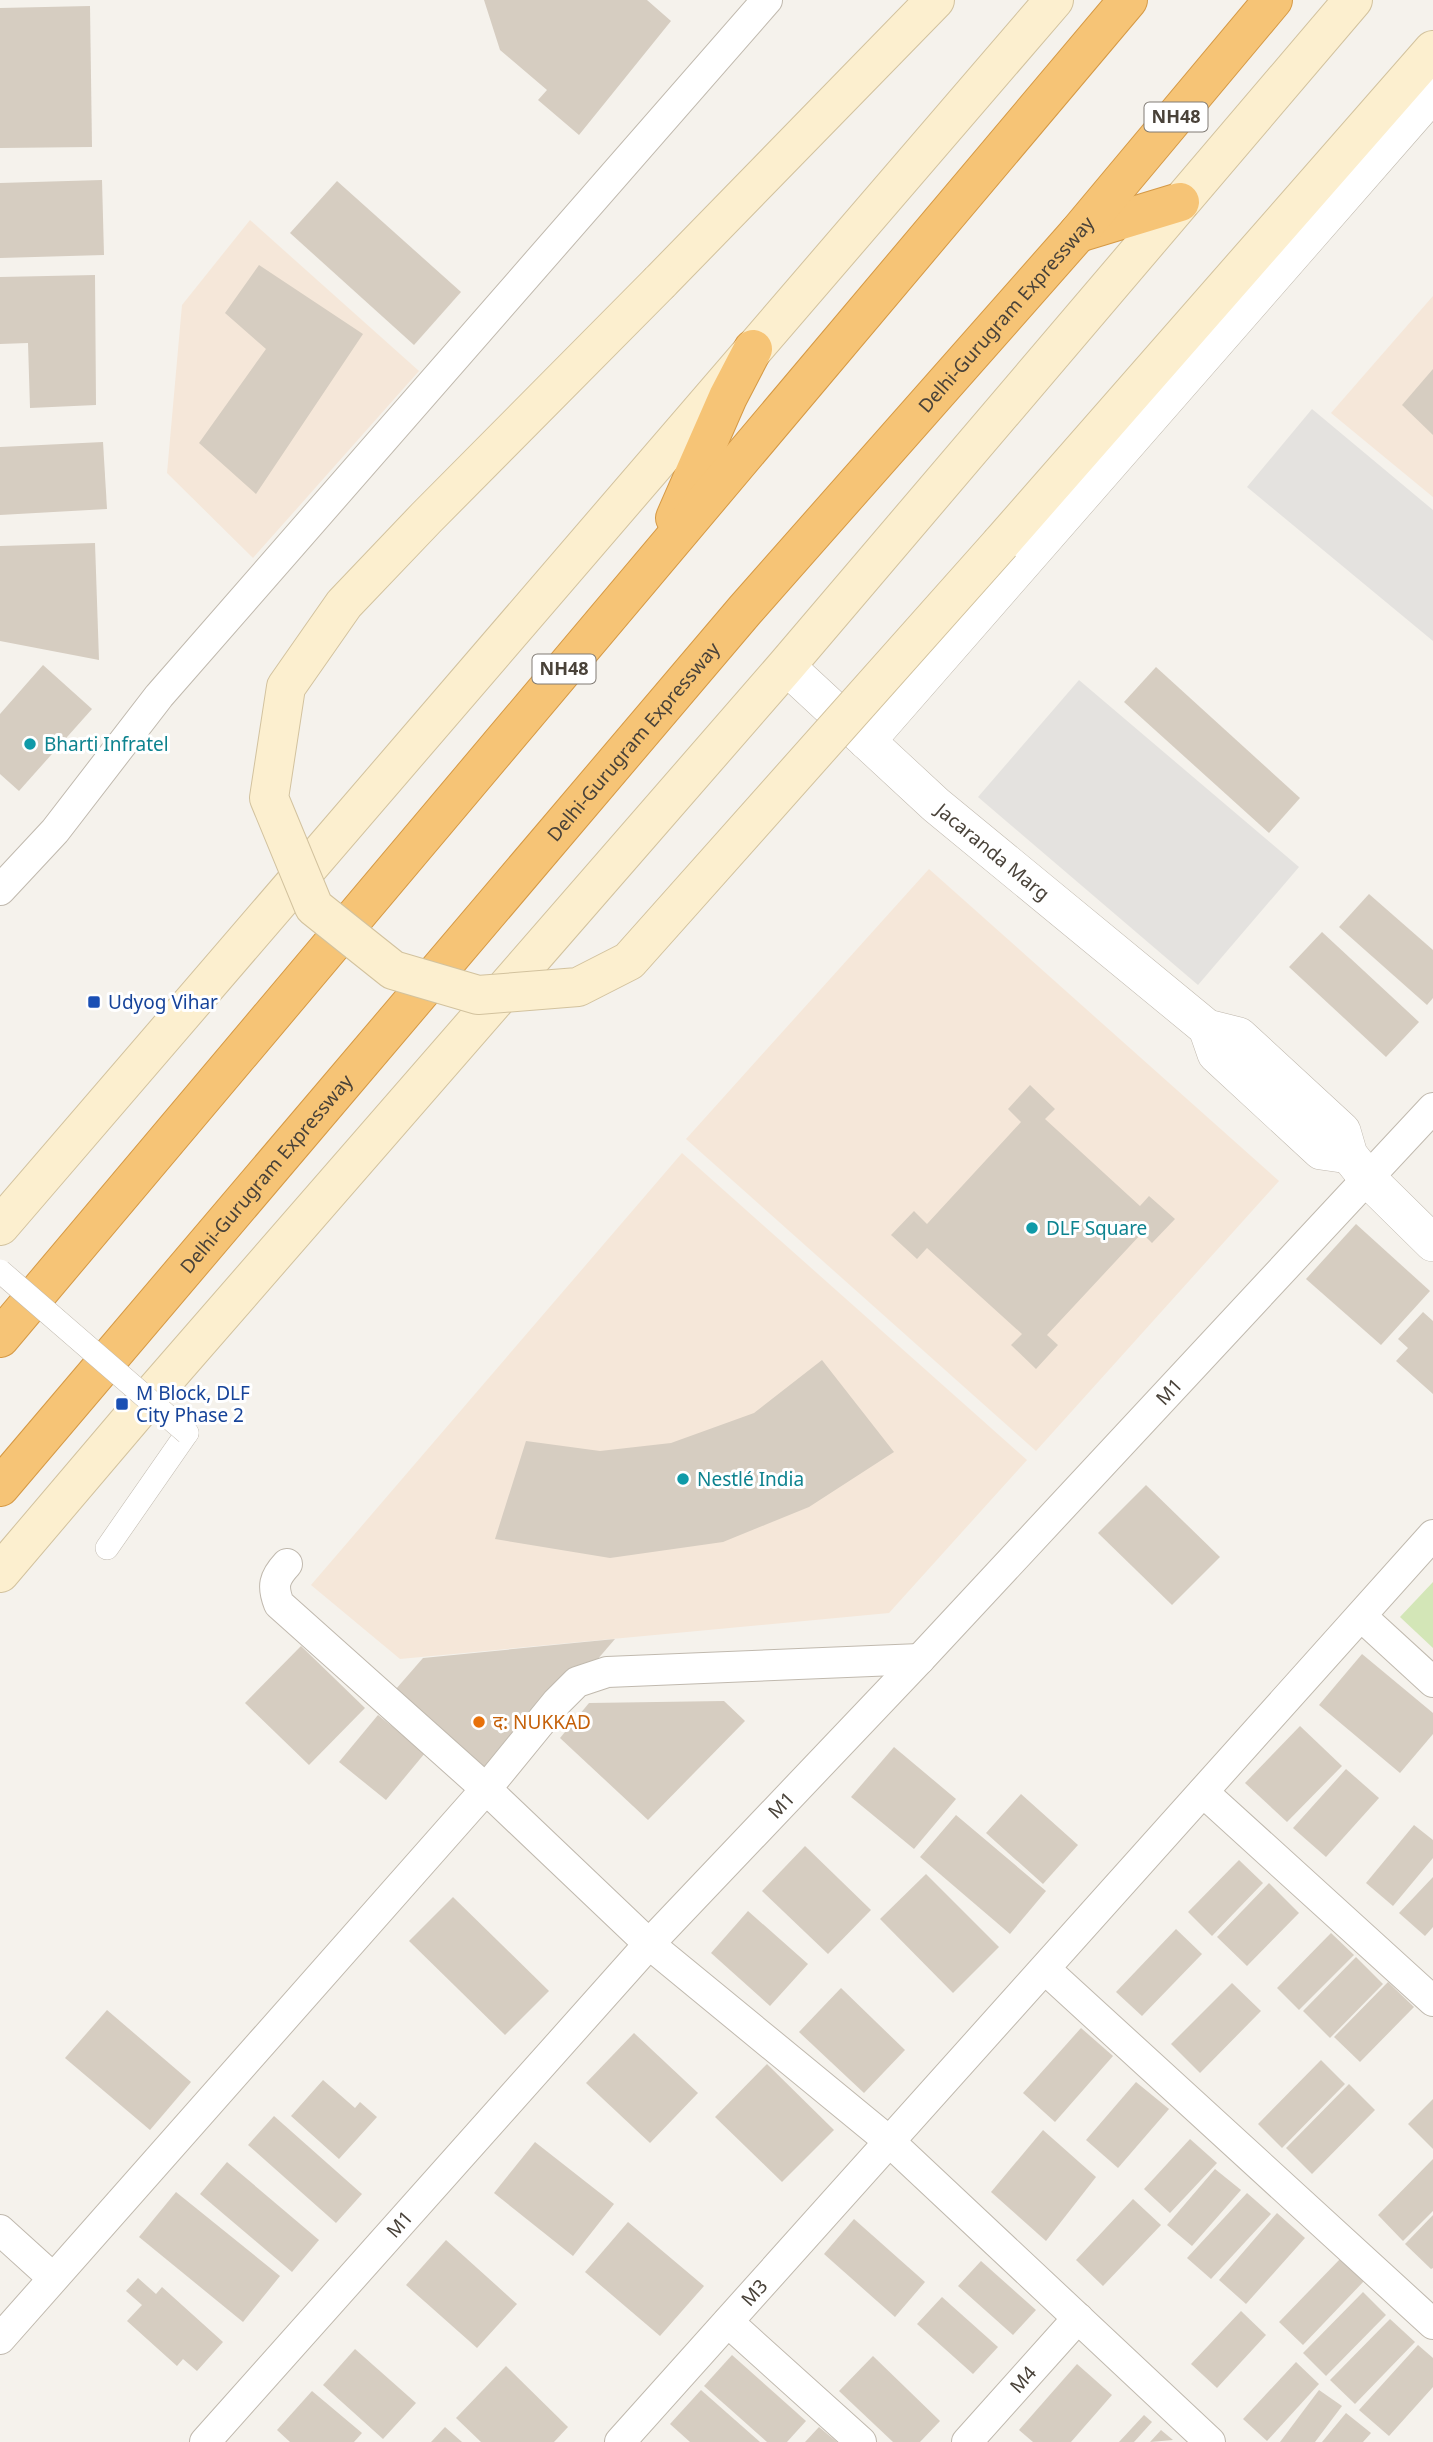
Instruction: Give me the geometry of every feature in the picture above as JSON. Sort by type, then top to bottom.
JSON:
[{"type":"highway","name":"NH48","points":[[0,1338],[1128,0]]},
{"type":"highway","name":"Delhi-Gurugram Expressway","points":[[0,1487],[745,610],[1078,233],[1273,0]]},
{"type":"highway","points":[[1078,233],[1180,202]]},
{"type":"highway","points":[[659,556],[728,397],[753,349]]},
{"type":"main road","points":[[934,0],[389,556],[344,604],[286,687],[269,798],[314,907],[393,970],[478,995],[578,988],[629,961],[1156,368],[1433,50]]},
{"type":"main road","points":[[0,1226],[1054,0]]},
{"type":"main road","points":[[0,1573],[162,1382],[786,666],[1353,0]]},
{"type":"street","points":[[0,890],[55,831],[159,695],[767,0]]},
{"type":"street","points":[[867,741],[1433,93]]},
{"type":"street","name":"Jacaranda Marg","points":[[786,666],[936,805],[1207,1028],[1216,1054],[1321,1152],[1358,1167]]},
{"type":"street","name":"M1","points":[[205,2442],[649,1944],[920,1659],[1358,1167],[1433,1108]]},
{"type":"street","points":[[1358,1167],[1433,1243]]},
{"type":"street","points":[[0,1272],[187,1433],[107,1548]]},
{"type":"street","name":"M3","points":[[620,2442],[1433,1535]]},
{"type":"street","points":[[287,1564],[276,1576],[274,1591],[279,1604],[486,1789],[649,1944],[890,2143],[1210,2442]]},
{"type":"street","points":[[1361,1616],[1433,1682]]},
{"type":"street","points":[[0,2339],[486,1789],[557,1702],[578,1682],[607,1672],[920,1659]]},
{"type":"street","points":[[1203,1792],[1433,2001]]},
{"type":"street","points":[[1045,1969],[1433,2324]]},
{"type":"street","points":[[0,2230],[53,2278]]},
{"type":"street","name":"M4","points":[[967,2442],[1078,2318]]},
{"type":"street","points":[[728,2322],[861,2442]]},
{"type":"shaded area","points":[[250,220],[419,371],[253,558],[167,473],[182,305]]},
{"type":"shaded area","points":[[1433,296],[1433,497],[1331,413]]},
{"type":"shaded area","points":[[1312,409],[1433,510],[1433,641],[1247,487]]},
{"type":"shaded area","points":[[1079,680],[1299,867],[1198,985],[978,797]]},
{"type":"shaded area","name":"DLF Square","points":[[929,869],[1279,1181],[1036,1451],[686,1139]]},
{"type":"shaded area","points":[[682,1153],[1027,1460],[889,1613],[400,1659],[311,1585]]},
{"type":"green space","points":[[1433,1582],[1433,1648],[1400,1617]]},
{"type":"building","points":[[484,0],[647,0],[671,21],[579,135],[538,100],[547,90],[500,50]]},
{"type":"building","points":[[90,6],[92,147],[0,148],[0,8]]},
{"type":"building","points":[[102,180],[104,255],[0,258],[0,183]]},
{"type":"building","points":[[337,181],[461,292],[414,345],[290,233]]},
{"type":"building","points":[[259,265],[363,334],[256,494],[199,443],[266,349],[225,313]]},
{"type":"building","points":[[95,275],[96,405],[30,408],[28,343],[0,344],[0,277]]},
{"type":"building","points":[[1433,369],[1433,435],[1402,405]]},
{"type":"building","points":[[103,442],[107,509],[0,515],[0,447]]},
{"type":"building","points":[[95,543],[99,660],[0,641],[0,546]]},
{"type":"building","name":"Bharti Infratel","points":[[43,665],[92,709],[19,791],[0,774],[0,714]]},
{"type":"building","points":[[1156,667],[1300,798],[1269,833],[1124,702]]},
{"type":"building","points":[[1369,894],[1433,950],[1433,998],[1427,1005],[1339,927]]},
{"type":"building","points":[[1322,932],[1419,1022],[1386,1057],[1289,967]]},
{"type":"building","name":"DLF Square","points":[[1030,1085],[1055,1109],[1045,1119],[1140,1206],[1149,1196],[1175,1219],[1152,1243],[1142,1233],[1047,1335],[1058,1345],[1036,1369],[1011,1345],[1022,1334],[927,1248],[917,1259],[891,1235],[914,1211],[927,1224],[1021,1122],[1008,1109]]},
{"type":"building","points":[[1356,1224],[1430,1291],[1381,1345],[1306,1279]]},
{"type":"building","points":[[1423,1312],[1433,1321],[1433,1394],[1396,1361],[1408,1348],[1398,1339]]},
{"type":"building","name":"Nestlé India","points":[[822,1360],[894,1452],[809,1507],[723,1542],[610,1558],[495,1539],[526,1441],[600,1451],[671,1443],[754,1413]]},
{"type":"building","points":[[1146,1485],[1220,1557],[1172,1605],[1098,1533]]},
{"type":"building","name":"द: NUKKAD","points":[[615,1639],[486,1789],[389,1697],[423,1658]]},
{"type":"building","points":[[301,1646],[365,1708],[309,1765],[245,1703]]},
{"type":"building","points":[[1362,1654],[1433,1713],[1433,1734],[1400,1773],[1319,1705]]},
{"type":"building","points":[[724,1701],[745,1721],[648,1820],[560,1738],[589,1703]]},
{"type":"building","points":[[378,1715],[425,1753],[386,1800],[339,1762]]},
{"type":"building","points":[[1300,1726],[1342,1766],[1287,1822],[1245,1783]]},
{"type":"building","points":[[894,1747],[956,1799],[914,1849],[851,1797]]},
{"type":"building","points":[[1346,1769],[1379,1798],[1326,1857],[1293,1828]]},
{"type":"building","points":[[1021,1794],[1078,1845],[1043,1884],[986,1833]]},
{"type":"building","points":[[956,1815],[1046,1891],[1010,1934],[920,1857]]},
{"type":"building","points":[[1414,1825],[1433,1840],[1433,1858],[1393,1906],[1366,1883]]},
{"type":"building","points":[[805,1846],[871,1910],[828,1954],[762,1891]]},
{"type":"building","points":[[1239,1860],[1263,1883],[1212,1936],[1188,1912]]},
{"type":"building","points":[[926,1874],[999,1947],[953,1993],[880,1919]]},
{"type":"building","points":[[1433,1877],[1433,1927],[1425,1936],[1399,1913]]},
{"type":"building","points":[[1269,1883],[1299,1913],[1247,1966],[1217,1937]]},
{"type":"building","points":[[453,1897],[549,1991],[505,2035],[409,1941]]},
{"type":"building","points":[[748,1911],[808,1964],[770,2006],[711,1953]]},
{"type":"building","points":[[1176,1929],[1202,1954],[1142,2016],[1116,1992]]},
{"type":"building","points":[[1331,1933],[1354,1955],[1299,2010],[1277,1988]]},
{"type":"building","points":[[1356,1957],[1383,1984],[1330,2038],[1303,2011]]},
{"type":"building","points":[[1388,1982],[1414,2007],[1360,2062],[1334,2037]]},
{"type":"building","points":[[1232,1983],[1261,2011],[1200,2073],[1171,2044]]},
{"type":"building","points":[[841,1988],[905,2050],[864,2093],[799,2032]]},
{"type":"building","points":[[107,2010],[191,2082],[150,2130],[65,2058]]},
{"type":"building","points":[[1081,2028],[1113,2056],[1055,2122],[1023,2093]]},
{"type":"building","points":[[634,2033],[698,2093],[650,2143],[586,2083]]},
{"type":"building","points":[[1321,2060],[1345,2084],[1282,2148],[1258,2124]]},
{"type":"building","points":[[767,2064],[834,2130],[782,2182],[715,2117]]},
{"type":"building","points":[[323,2080],[355,2108],[360,2102],[377,2117],[339,2159],[291,2116]]},
{"type":"building","points":[[1136,2082],[1169,2109],[1118,2168],[1086,2140]]},
{"type":"building","points":[[1349,2084],[1375,2110],[1312,2174],[1286,2148]]},
{"type":"building","points":[[1433,2099],[1433,2149],[1408,2124]]},
{"type":"building","points":[[274,2116],[362,2194],[336,2223],[248,2145]]},
{"type":"building","points":[[1043,2130],[1096,2177],[1046,2241],[991,2192]]},
{"type":"building","points":[[1190,2139],[1217,2163],[1170,2213],[1144,2189]]},
{"type":"building","points":[[535,2142],[614,2204],[573,2256],[494,2193]]},
{"type":"building","points":[[1433,2159],[1433,2211],[1403,2241],[1378,2215]]},
{"type":"building","points":[[227,2162],[319,2240],[292,2272],[200,2194]]},
{"type":"building","points":[[1215,2169],[1241,2190],[1192,2246],[1167,2225]]},
{"type":"building","points":[[176,2192],[280,2276],[243,2322],[139,2237]]},
{"type":"building","points":[[1247,2193],[1271,2214],[1211,2279],[1187,2258]]},
{"type":"building","points":[[1133,2199],[1161,2225],[1103,2286],[1076,2260]]},
{"type":"building","points":[[1277,2213],[1305,2238],[1246,2304],[1219,2280]]},
{"type":"building","points":[[1433,2215],[1433,2268],[1431,2269],[1405,2244]]},
{"type":"building","points":[[854,2219],[925,2282],[895,2317],[824,2254]]},
{"type":"building","points":[[628,2222],[704,2286],[660,2336],[585,2272]]},
{"type":"building","points":[[446,2240],[517,2304],[477,2348],[406,2285]]},
{"type":"building","points":[[1341,2258],[1365,2280],[1303,2345],[1279,2322]]},
{"type":"building","points":[[981,2261],[1036,2310],[1013,2335],[958,2286]]},
{"type":"building","points":[[138,2278],[156,2294],[162,2287],[223,2342],[197,2371],[183,2359],[177,2366],[127,2321],[142,2305],[126,2291]]},
{"type":"building","points":[[1363,2292],[1386,2315],[1326,2376],[1303,2353]]},
{"type":"building","points":[[942,2297],[998,2347],[973,2374],[917,2324]]},
{"type":"building","points":[[1241,2311],[1266,2335],[1217,2388],[1191,2364]]},
{"type":"building","points":[[1390,2319],[1415,2342],[1355,2404],[1330,2380]]},
{"type":"building","points":[[1418,2345],[1433,2358],[1433,2387],[1389,2436],[1359,2410]]},
{"type":"building","points":[[355,2349],[416,2403],[383,2439],[323,2385]]},
{"type":"building","points":[[732,2355],[806,2421],[787,2442],[767,2442],[704,2386]]},
{"type":"building","points":[[873,2356],[940,2421],[920,2442],[893,2442],[839,2391]]},
{"type":"building","points":[[1296,2362],[1319,2384],[1267,2441],[1243,2419]]},
{"type":"building","points":[[1077,2364],[1112,2395],[1071,2442],[1033,2442],[1019,2430]]},
{"type":"building","points":[[506,2366],[568,2427],[554,2442],[481,2442],[456,2418]]},
{"type":"building","points":[[701,2390],[760,2442],[690,2442],[670,2424]]},
{"type":"building","points":[[1319,2390],[1342,2406],[1315,2442],[1280,2442]]},
{"type":"building","points":[[312,2391],[362,2433],[354,2442],[290,2442],[277,2430]]},
{"type":"building","points":[[1346,2413],[1371,2433],[1363,2442],[1322,2442]]},
{"type":"building","points":[[1144,2415],[1152,2422],[1134,2442],[1119,2442]]},
{"type":"building","points":[[445,2427],[462,2442],[431,2442]]},
{"type":"building","points":[[819,2427],[837,2442],[805,2442]]},
{"type":"building","points":[[1161,2430],[1173,2440],[1150,2442]]},
{"type":"place","name":"Bharti Infratel","points":[[30,744]]},
{"type":"place","name":"Udyog Vihar","points":[[94,1002]]},
{"type":"place","name":"DLF Square","points":[[1032,1228]]},
{"type":"place","name":"M Block, DLF City Phase 2","points":[[122,1404]]},
{"type":"place","name":"Nestlé India","points":[[683,1479]]},
{"type":"place","name":"द: NUKKAD","points":[[479,1722]]}]
